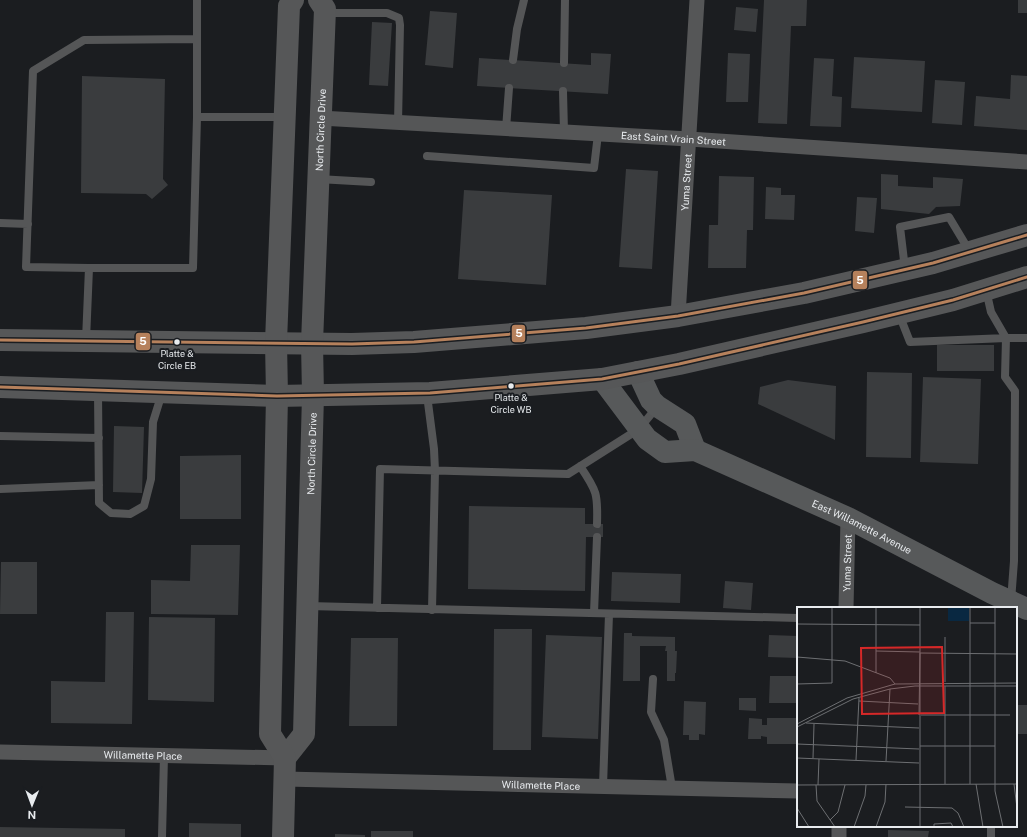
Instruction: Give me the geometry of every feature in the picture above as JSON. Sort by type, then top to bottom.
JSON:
[{"type":"main road","points":[[283,837],[285,769],[270,734],[277,396],[276,342],[289,6],[293,0]]},
{"type":"main road","name":"North Circle Drive","points":[[285,769],[304,734],[313,395],[312,343],[320,118],[322,6]]},
{"type":"main road","points":[[0,340],[352,344],[414,342],[624,324],[678,316],[804,293],[905,270],[1027,236]]},
{"type":"main road","points":[[0,387],[277,396],[427,393],[602,379],[679,364],[899,313],[952,300],[1027,277]]},
{"type":"street","name":"Yuma Street","points":[[678,316],[698,0]]},
{"type":"street","name":"East Saint Vrain Street","points":[[320,118],[689,139],[1027,162]]},
{"type":"street","points":[[638,372],[648,395],[657,406],[685,424],[695,450]]},
{"type":"street","name":"East Willamette Avenue","points":[[602,379],[647,439],[665,452],[695,450],[848,518],[1010,604]]},
{"type":"street","name":"Yuma Street","points":[[846,607],[848,518]]},
{"type":"street","name":"Willamette Place","points":[[0,752],[164,756],[285,769],[603,786],[797,791]]},
{"type":"lane","points":[[196,39],[84,40],[33,71],[26,267],[193,268],[197,117],[197,0]]},
{"type":"lane","points":[[513,60],[517,29],[524,0]]},
{"type":"lane","points":[[564,63],[565,0]]},
{"type":"lane","points":[[322,6],[387,13],[399,18],[398,123]]},
{"type":"lane","points":[[506,129],[509,88]]},
{"type":"lane","points":[[563,91],[564,132]]},
{"type":"lane","points":[[197,117],[284,117]]},
{"type":"lane","points":[[427,156],[594,168],[598,134]]},
{"type":"lane","points":[[318,179],[371,182]]},
{"type":"lane","points":[[905,270],[900,227],[949,217],[970,252]]},
{"type":"lane","points":[[0,223],[28,224]]},
{"type":"lane","points":[[86,341],[89,268]]},
{"type":"lane","points":[[986,290],[991,312],[1006,338],[1005,377],[1015,392],[1014,561],[1010,604]]},
{"type":"lane","points":[[899,313],[910,342],[1027,338]]},
{"type":"lane","points":[[98,390],[99,503],[111,514],[130,514],[144,506],[151,479],[153,422],[163,392]]},
{"type":"lane","points":[[427,393],[435,471],[432,610]]},
{"type":"lane","points":[[377,608],[380,469],[568,474],[639,429],[657,406]]},
{"type":"lane","points":[[0,436],[99,438]]},
{"type":"lane","points":[[580,466],[594,487],[598,500],[597,524]]},
{"type":"lane","points":[[0,489],[99,485]]},
{"type":"lane","points":[[594,613],[597,537]]},
{"type":"lane","points":[[307,606],[797,618]]},
{"type":"lane","points":[[603,786],[609,614]]},
{"type":"lane","points":[[653,679],[651,712],[664,740],[672,788]]},
{"type":"lane","points":[[162,837],[164,756]]},
{"type":"building","points":[[764,0],[807,0],[806,26],[791,26],[787,124],[758,123]]},
{"type":"building","points":[[1018,0],[1027,0],[1027,13],[1018,13]]},
{"type":"building","points":[[736,7],[758,9],[756,32],[734,30]]},
{"type":"building","points":[[430,11],[457,13],[453,68],[425,65]]},
{"type":"building","points":[[372,22],[392,23],[388,86],[369,85]]},
{"type":"building","points":[[591,53],[611,54],[608,94],[477,86],[479,58],[591,65]]},
{"type":"building","points":[[728,53],[750,54],[748,102],[726,102]]},
{"type":"building","points":[[854,57],[925,61],[922,112],[851,108]]},
{"type":"building","points":[[814,58],[834,59],[832,96],[842,97],[841,127],[810,126]]},
{"type":"building","points":[[1011,75],[1027,76],[1027,130],[974,126],[976,96],[1010,99]]},
{"type":"building","points":[[82,76],[165,79],[163,179],[168,185],[152,199],[146,194],[81,193]]},
{"type":"building","points":[[935,80],[965,82],[962,125],[932,123]]},
{"type":"building","points":[[626,169],[658,171],[652,269],[619,267]]},
{"type":"building","points":[[881,174],[898,175],[898,186],[933,188],[933,177],[963,179],[960,206],[936,207],[929,214],[881,209]]},
{"type":"building","points":[[719,176],[754,177],[753,230],[747,230],[746,268],[708,268],[709,225],[718,225]]},
{"type":"building","points":[[766,187],[781,188],[781,195],[795,195],[794,220],[765,219]]},
{"type":"building","points":[[464,190],[552,195],[546,285],[458,279]]},
{"type":"building","points":[[857,197],[877,198],[874,233],[855,231]]},
{"type":"building","points":[[937,345],[994,345],[994,371],[937,371]]},
{"type":"building","points":[[867,372],[912,373],[911,458],[866,457]]},
{"type":"building","points":[[923,377],[981,379],[978,464],[920,462]]},
{"type":"building","points":[[788,380],[836,386],[835,440],[758,404],[760,387]]},
{"type":"building","points":[[114,426],[144,427],[142,493],[113,492]]},
{"type":"building","points":[[241,455],[241,519],[180,519],[180,456]]},
{"type":"building","points":[[469,506],[585,508],[585,524],[603,524],[603,537],[586,537],[585,591],[468,589]]},
{"type":"building","points":[[191,545],[240,545],[238,615],[151,614],[151,580],[190,581]]},
{"type":"building","points":[[1,562],[37,562],[37,614],[0,614]]},
{"type":"building","points":[[612,572],[681,574],[680,603],[611,601]]},
{"type":"building","points":[[725,581],[753,583],[751,610],[723,608]]},
{"type":"building","points":[[106,612],[134,612],[132,724],[51,723],[51,681],[105,682]]},
{"type":"building","points":[[149,617],[215,618],[214,702],[148,700]]},
{"type":"building","points":[[494,629],[532,629],[531,750],[493,750]]},
{"type":"building","points":[[624,633],[632,633],[632,636],[675,637],[675,651],[677,651],[675,681],[667,681],[666,646],[640,646],[640,681],[623,681]]},
{"type":"building","points":[[546,635],[602,637],[598,739],[542,737]]},
{"type":"building","points":[[769,635],[797,636],[797,658],[768,657]]},
{"type":"building","points":[[351,638],[398,638],[397,726],[349,726]]},
{"type":"building","points":[[770,676],[797,676],[796,703],[769,703]]},
{"type":"building","points":[[739,698],[756,698],[756,711],[739,710]]},
{"type":"building","points":[[684,701],[706,702],[705,735],[699,734],[699,740],[689,740],[689,735],[683,735]]},
{"type":"building","points":[[1017,705],[1027,705],[1027,734],[1017,734]]},
{"type":"building","points":[[749,718],[762,719],[762,725],[767,725],[767,718],[796,718],[796,744],[767,744],[767,737],[761,736],[761,739],[748,739]]},
{"type":"building","points":[[189,823],[241,824],[241,837],[189,837]]},
{"type":"building","points":[[0,827],[125,829],[125,837],[0,837]]},
{"type":"building","points":[[888,830],[929,831],[928,837],[888,837]]},
{"type":"building","points":[[371,831],[413,831],[413,837],[371,837]]},
{"type":"building","points":[[335,834],[365,835],[365,837],[335,837]]},
{"type":"transit line","name":"5","points":[[0,340],[352,344],[414,342],[586,328],[678,316],[804,293],[933,263],[1027,235]]},
{"type":"transit line","name":"5","points":[[0,387],[277,396],[430,393],[602,379],[679,364],[863,322],[953,300],[1027,277]]},
{"type":"place","name":"Platte & Circle EB","points":[[177,342]]},
{"type":"place","name":"Platte & Circle WB","points":[[511,386]]}]
